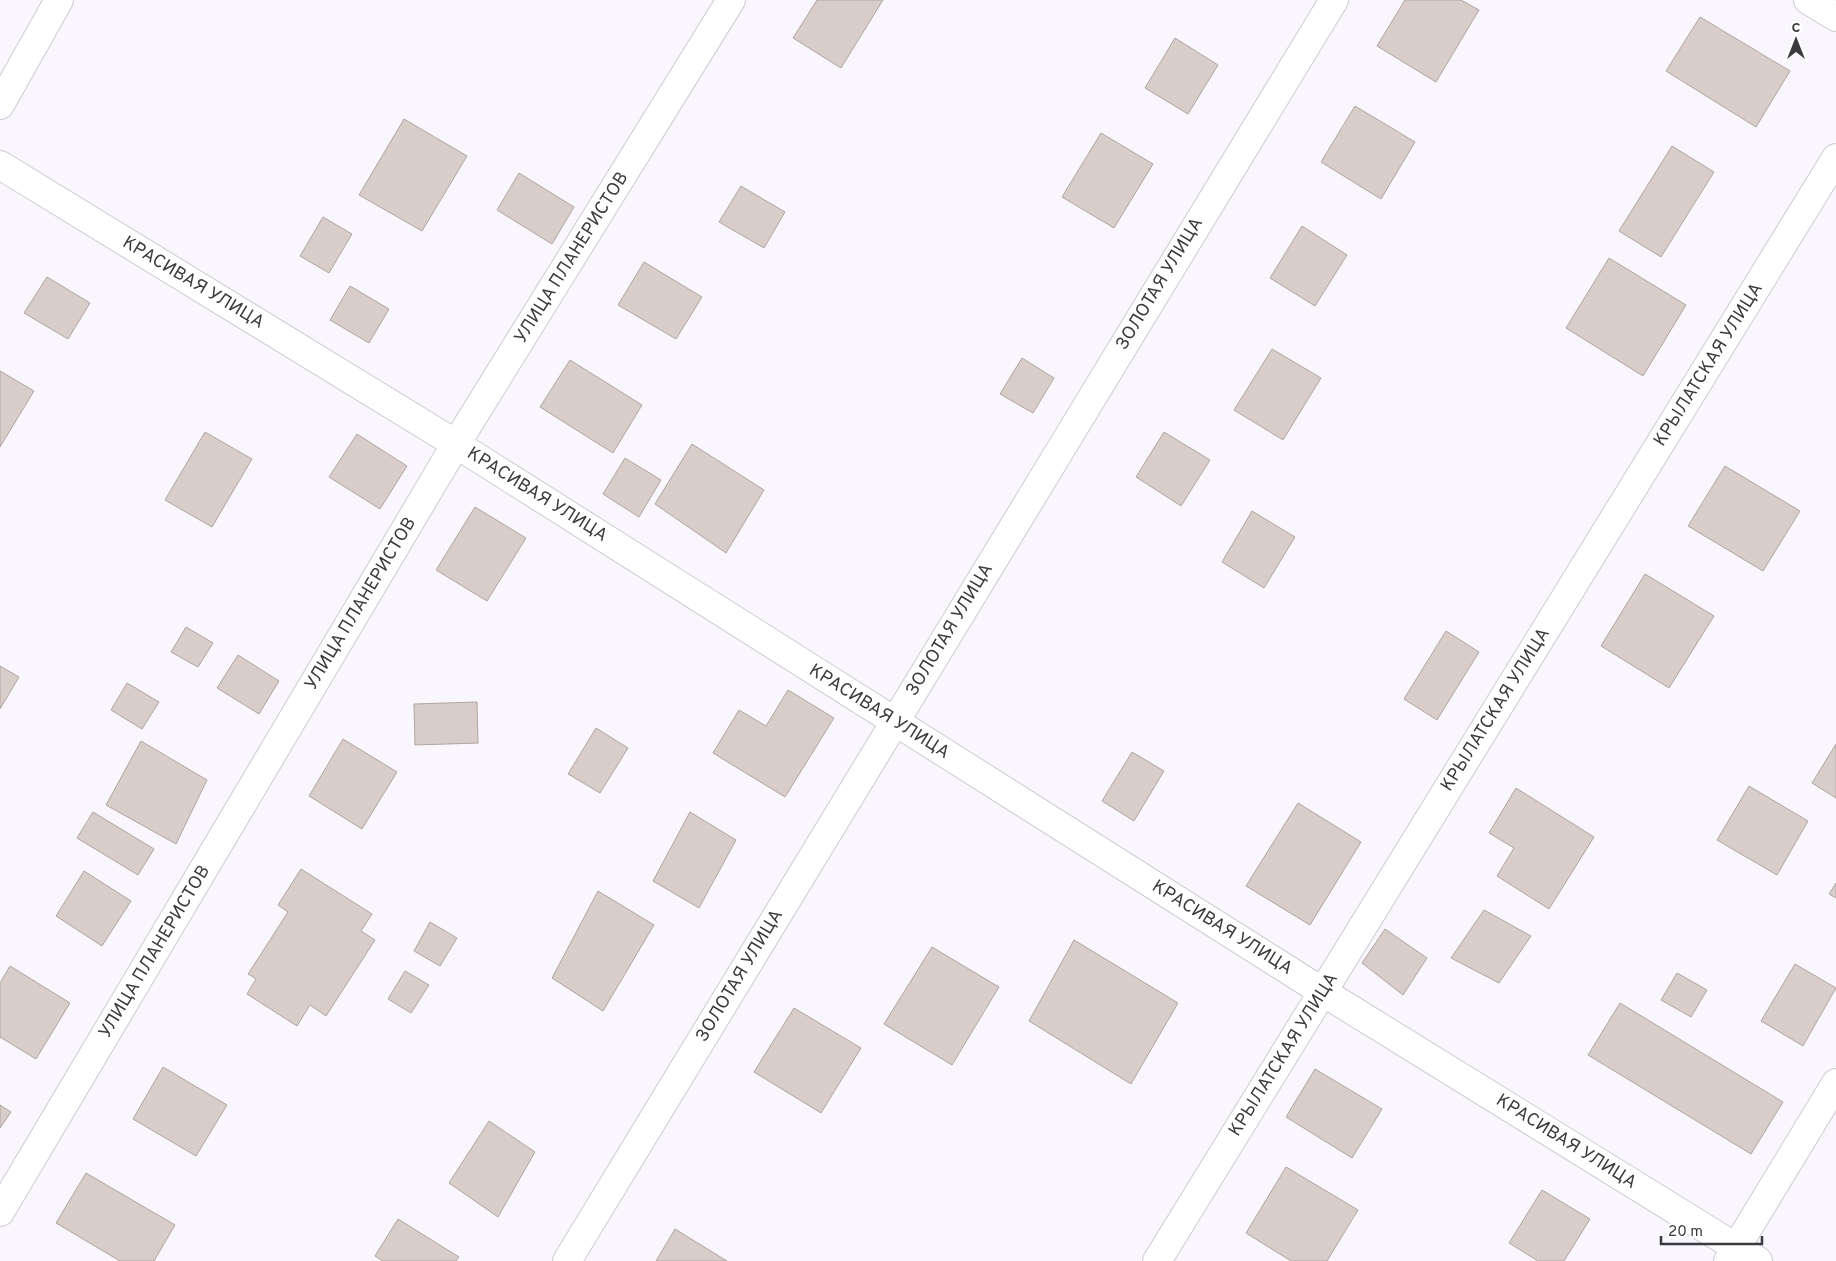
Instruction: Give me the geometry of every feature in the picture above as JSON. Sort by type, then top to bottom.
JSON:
[{"type":"street","points":[[0,105],[59,0]]},
{"type":"street","name":"УЛИЦА ПЛАНЕРИСТОВ","points":[[0,1212],[456,444],[731,0]]},
{"type":"street","name":"ЗОЛОТАЯ УЛИЦА","points":[[567,1261],[1334,0]]},
{"type":"street","points":[[1808,0],[1836,17]]},
{"type":"street","name":"КРЫЛАТСКАЯ УЛИЦА","points":[[1157,1261],[1836,158]]},
{"type":"street","name":"КРАСИВАЯ УЛИЦА","points":[[0,165],[456,444],[1741,1256]]},
{"type":"street","points":[[1741,1256],[1836,1083]]},
{"type":"building","points":[[817,0],[883,0],[841,68],[793,38]]},
{"type":"building","points":[[1405,0],[1461,0],[1479,10],[1436,82],[1377,46]]},
{"type":"building","points":[[1700,17],[1790,71],[1756,127],[1666,71]]},
{"type":"building","points":[[1175,38],[1218,65],[1188,114],[1145,88]]},
{"type":"building","points":[[1355,106],[1415,142],[1381,199],[1321,162]]},
{"type":"building","points":[[404,119],[467,156],[422,231],[359,195]]},
{"type":"building","points":[[1101,133],[1153,164],[1114,228],[1062,197]]},
{"type":"building","points":[[1672,146],[1714,172],[1661,257],[1619,231]]},
{"type":"building","points":[[519,173],[574,207],[552,244],[497,210]]},
{"type":"building","points":[[741,186],[785,212],[764,248],[719,222]]},
{"type":"building","points":[[323,217],[352,234],[329,273],[300,256]]},
{"type":"building","points":[[1302,226],[1347,255],[1315,306],[1270,278]]},
{"type":"building","points":[[1609,258],[1686,305],[1643,376],[1566,328]]},
{"type":"building","points":[[644,262],[702,297],[676,339],[618,305]]},
{"type":"building","points":[[47,277],[90,303],[68,339],[24,313]]},
{"type":"building","points":[[350,286],[389,309],[369,343],[330,320]]},
{"type":"building","points":[[1272,349],[1321,378],[1283,440],[1234,410]]},
{"type":"building","points":[[1022,358],[1054,378],[1033,413],[1000,394]]},
{"type":"building","points":[[570,360],[642,405],[613,453],[540,407]]},
{"type":"building","points":[[0,371],[34,391],[0,447]]},
{"type":"building","points":[[205,432],[252,459],[212,527],[165,500]]},
{"type":"building","points":[[1164,432],[1210,460],[1181,506],[1136,477]]},
{"type":"building","points":[[357,434],[407,466],[380,509],[329,477]]},
{"type":"building","points":[[692,444],[764,490],[726,553],[655,504]]},
{"type":"building","points":[[625,458],[661,480],[639,517],[603,494]]},
{"type":"building","points":[[1725,466],[1800,511],[1763,571],[1688,526]]},
{"type":"building","points":[[475,507],[526,538],[487,601],[436,570]]},
{"type":"building","points":[[1252,511],[1295,537],[1264,588],[1222,562]]},
{"type":"building","points":[[1645,574],[1714,616],[1669,688],[1601,646]]},
{"type":"building","points":[[186,627],[213,643],[198,667],[171,652]]},
{"type":"building","points":[[1446,631],[1479,652],[1437,720],[1404,699]]},
{"type":"building","points":[[238,655],[279,681],[259,714],[217,688]]},
{"type":"building","points":[[0,666],[19,677],[0,709]]},
{"type":"building","points":[[127,683],[159,702],[142,729],[111,710]]},
{"type":"building","points":[[788,690],[834,718],[785,797],[713,753],[739,710],[766,726]]},
{"type":"building","points":[[477,702],[478,743],[415,745],[414,704]]},
{"type":"building","points":[[596,728],[628,748],[600,793],[568,774]]},
{"type":"building","points":[[343,739],[397,772],[362,829],[309,796]]},
{"type":"building","points":[[141,741],[207,780],[176,844],[106,805]]},
{"type":"building","points":[[1836,744],[1836,798],[1812,783]]},
{"type":"building","points":[[1132,752],[1164,771],[1134,821],[1102,801]]},
{"type":"building","points":[[1749,786],[1808,821],[1777,875],[1717,840]]},
{"type":"building","points":[[1516,788],[1594,837],[1549,909],[1497,876],[1514,848],[1489,833]]},
{"type":"building","points":[[1298,803],[1361,842],[1310,925],[1246,886]]},
{"type":"building","points":[[93,812],[154,849],[138,875],[77,838]]},
{"type":"building","points":[[690,812],[736,840],[699,908],[653,881]]},
{"type":"building","points":[[301,869],[372,914],[361,931],[375,940],[326,1016],[310,1005],[297,1026],[247,994],[256,979],[248,974],[288,912],[278,905]]},
{"type":"building","points":[[84,871],[131,901],[102,946],[56,916]]},
{"type":"building","points":[[1836,883],[1836,898],[1829,894]]},
{"type":"building","points":[[598,891],[654,925],[603,1011],[552,978]]},
{"type":"building","points":[[1484,910],[1531,936],[1499,983],[1451,958]]},
{"type":"building","points":[[430,922],[457,938],[440,966],[414,951]]},
{"type":"building","points":[[1385,929],[1427,958],[1403,995],[1362,963]]},
{"type":"building","points":[[1074,940],[1178,1003],[1131,1084],[1029,1021]]},
{"type":"building","points":[[932,947],[999,987],[952,1065],[884,1024]]},
{"type":"building","points":[[1795,964],[1836,988],[1803,1046],[1761,1021]]},
{"type":"building","points":[[10,966],[70,1003],[36,1059],[0,1037],[0,983]]},
{"type":"building","points":[[405,971],[429,985],[411,1013],[388,999]]},
{"type":"building","points":[[1677,973],[1707,990],[1691,1017],[1661,1000]]},
{"type":"building","points":[[1620,1003],[1783,1102],[1751,1154],[1588,1055]]},
{"type":"building","points":[[794,1008],[861,1048],[821,1113],[754,1072]]},
{"type":"building","points":[[163,1067],[227,1105],[196,1156],[133,1119]]},
{"type":"building","points":[[1315,1069],[1382,1109],[1352,1158],[1286,1117]]},
{"type":"building","points":[[0,1105],[11,1112],[0,1128]]},
{"type":"building","points":[[489,1121],[535,1152],[498,1217],[449,1183]]},
{"type":"building","points":[[1286,1167],[1358,1210],[1327,1261],[1291,1261],[1246,1233]]},
{"type":"building","points":[[86,1173],[175,1225],[154,1261],[120,1261],[56,1223]]},
{"type":"building","points":[[1542,1190],[1590,1219],[1564,1261],[1538,1261],[1509,1243]]},
{"type":"building","points":[[398,1219],[459,1257],[456,1261],[383,1261],[375,1256]]},
{"type":"building","points":[[675,1229],[727,1261],[656,1261]]}]
